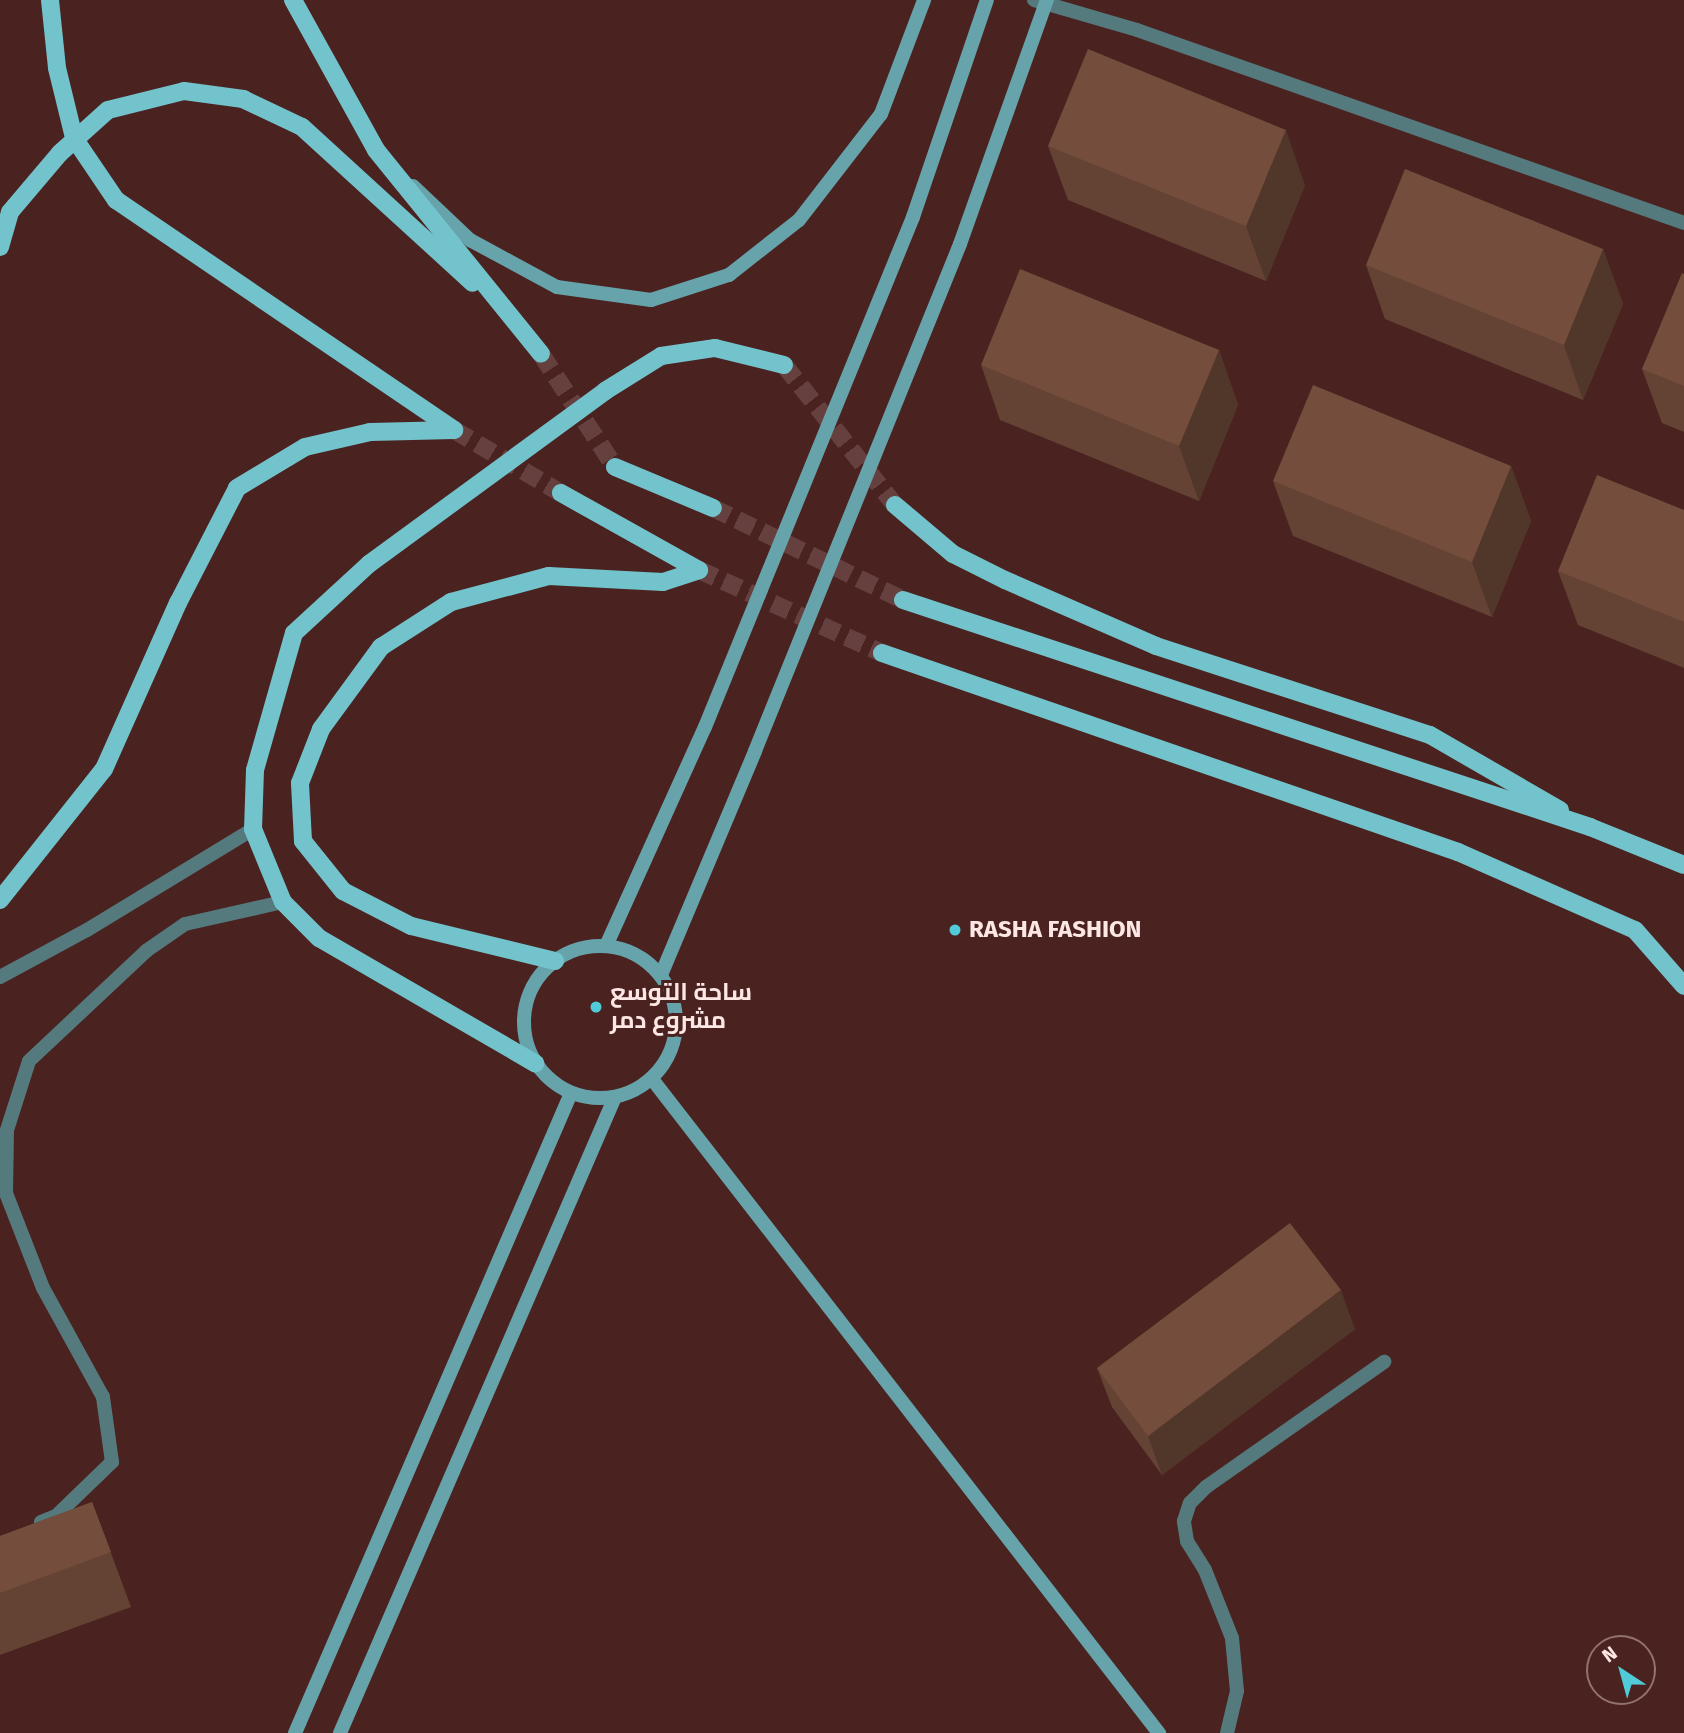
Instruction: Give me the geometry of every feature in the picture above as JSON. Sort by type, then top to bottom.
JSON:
[{"type":"main road","points":[[0,900],[104,769],[178,603],[237,488],[305,447],[370,432],[454,430],[116,200],[74,138],[57,68],[50,0]]},
{"type":"main road","points":[[293,0],[376,150],[541,354]]},
{"type":"main road","points":[[0,247],[10,212],[60,153],[108,110],[184,91],[243,99],[302,127],[517,323]]},
{"type":"main road","points":[[535,1063],[319,938],[283,902],[253,829],[255,770],[294,633],[369,564],[605,391],[661,356],[715,348],[784,365]]},
{"type":"main road","points":[[615,467],[713,508]]},
{"type":"main road","points":[[555,961],[411,926],[343,891],[303,841],[300,783],[321,729],[380,646],[451,602],[549,576],[663,582],[699,570],[561,493]]},
{"type":"main road","points":[[895,506],[953,554],[1004,580],[1156,646],[1430,735],[1590,827]]},
{"type":"main road","points":[[903,600],[1590,827],[1684,865]]},
{"type":"main road","points":[[882,653],[1458,852],[1635,930],[1684,986]]},
{"type":"street","points":[[376,150],[470,240],[557,287],[651,300],[729,275],[799,220],[881,114],[924,0]]},
{"type":"street","points":[[606,946],[705,727],[913,217],[987,0]]},
{"type":"street","points":[[661,975],[755,751],[960,244],[1042,1],[1137,30],[1684,223]]},
{"type":"street","points":[[0,977],[87,930],[253,829]]},
{"type":"street","points":[[23,1528],[56,1516],[112,1462],[103,1397],[43,1287],[3,1194],[7,1130],[29,1061],[146,951],[185,924],[283,902]]},
{"type":"street","points":[[606,946],[636,955],[661,975],[677,1017],[666,1062],[652,1079],[615,1097],[571,1093],[535,1063],[523,1020],[539,977],[555,961],[587,947],[606,946]]},
{"type":"street","points":[[652,1079],[1159,1733]]},
{"type":"street","points":[[295,1733],[571,1093]]},
{"type":"street","points":[[341,1733],[615,1097]]},
{"type":"street","points":[[1227,1733],[1237,1691],[1232,1638],[1205,1570],[1187,1541],[1184,1521],[1190,1503],[1206,1487],[1384,1362]]},
{"type":"building","points":[[1088,49],[1286,130],[1246,226],[1048,146]]},
{"type":"building","points":[[1405,169],[1603,249],[1564,345],[1366,265]]},
{"type":"building","points":[[1020,269],[1219,350],[1179,446],[981,365]]},
{"type":"building","points":[[1682,273],[1684,274],[1684,386],[1642,369]]},
{"type":"building","points":[[1313,385],[1511,466],[1472,562],[1273,481]]},
{"type":"building","points":[[1597,475],[1684,510],[1684,622],[1558,571]]},
{"type":"building","points":[[1290,1223],[1341,1290],[1148,1436],[1097,1368]]},
{"type":"building","points":[[92,1502],[111,1552],[0,1593],[0,1536]]},
{"type":"tunnel","points":[[541,354],[615,467]]},
{"type":"tunnel","points":[[784,365],[895,505]]},
{"type":"tunnel","points":[[454,430],[561,493]]},
{"type":"tunnel","points":[[713,508],[903,600]]},
{"type":"tunnel","points":[[699,570],[882,653]]},
{"type":"place","name":"RASHA FASHION","points":[[955,930]]},
{"type":"place","name":"ساحة التوسع مشروع دمر","points":[[596,1007]]}]
